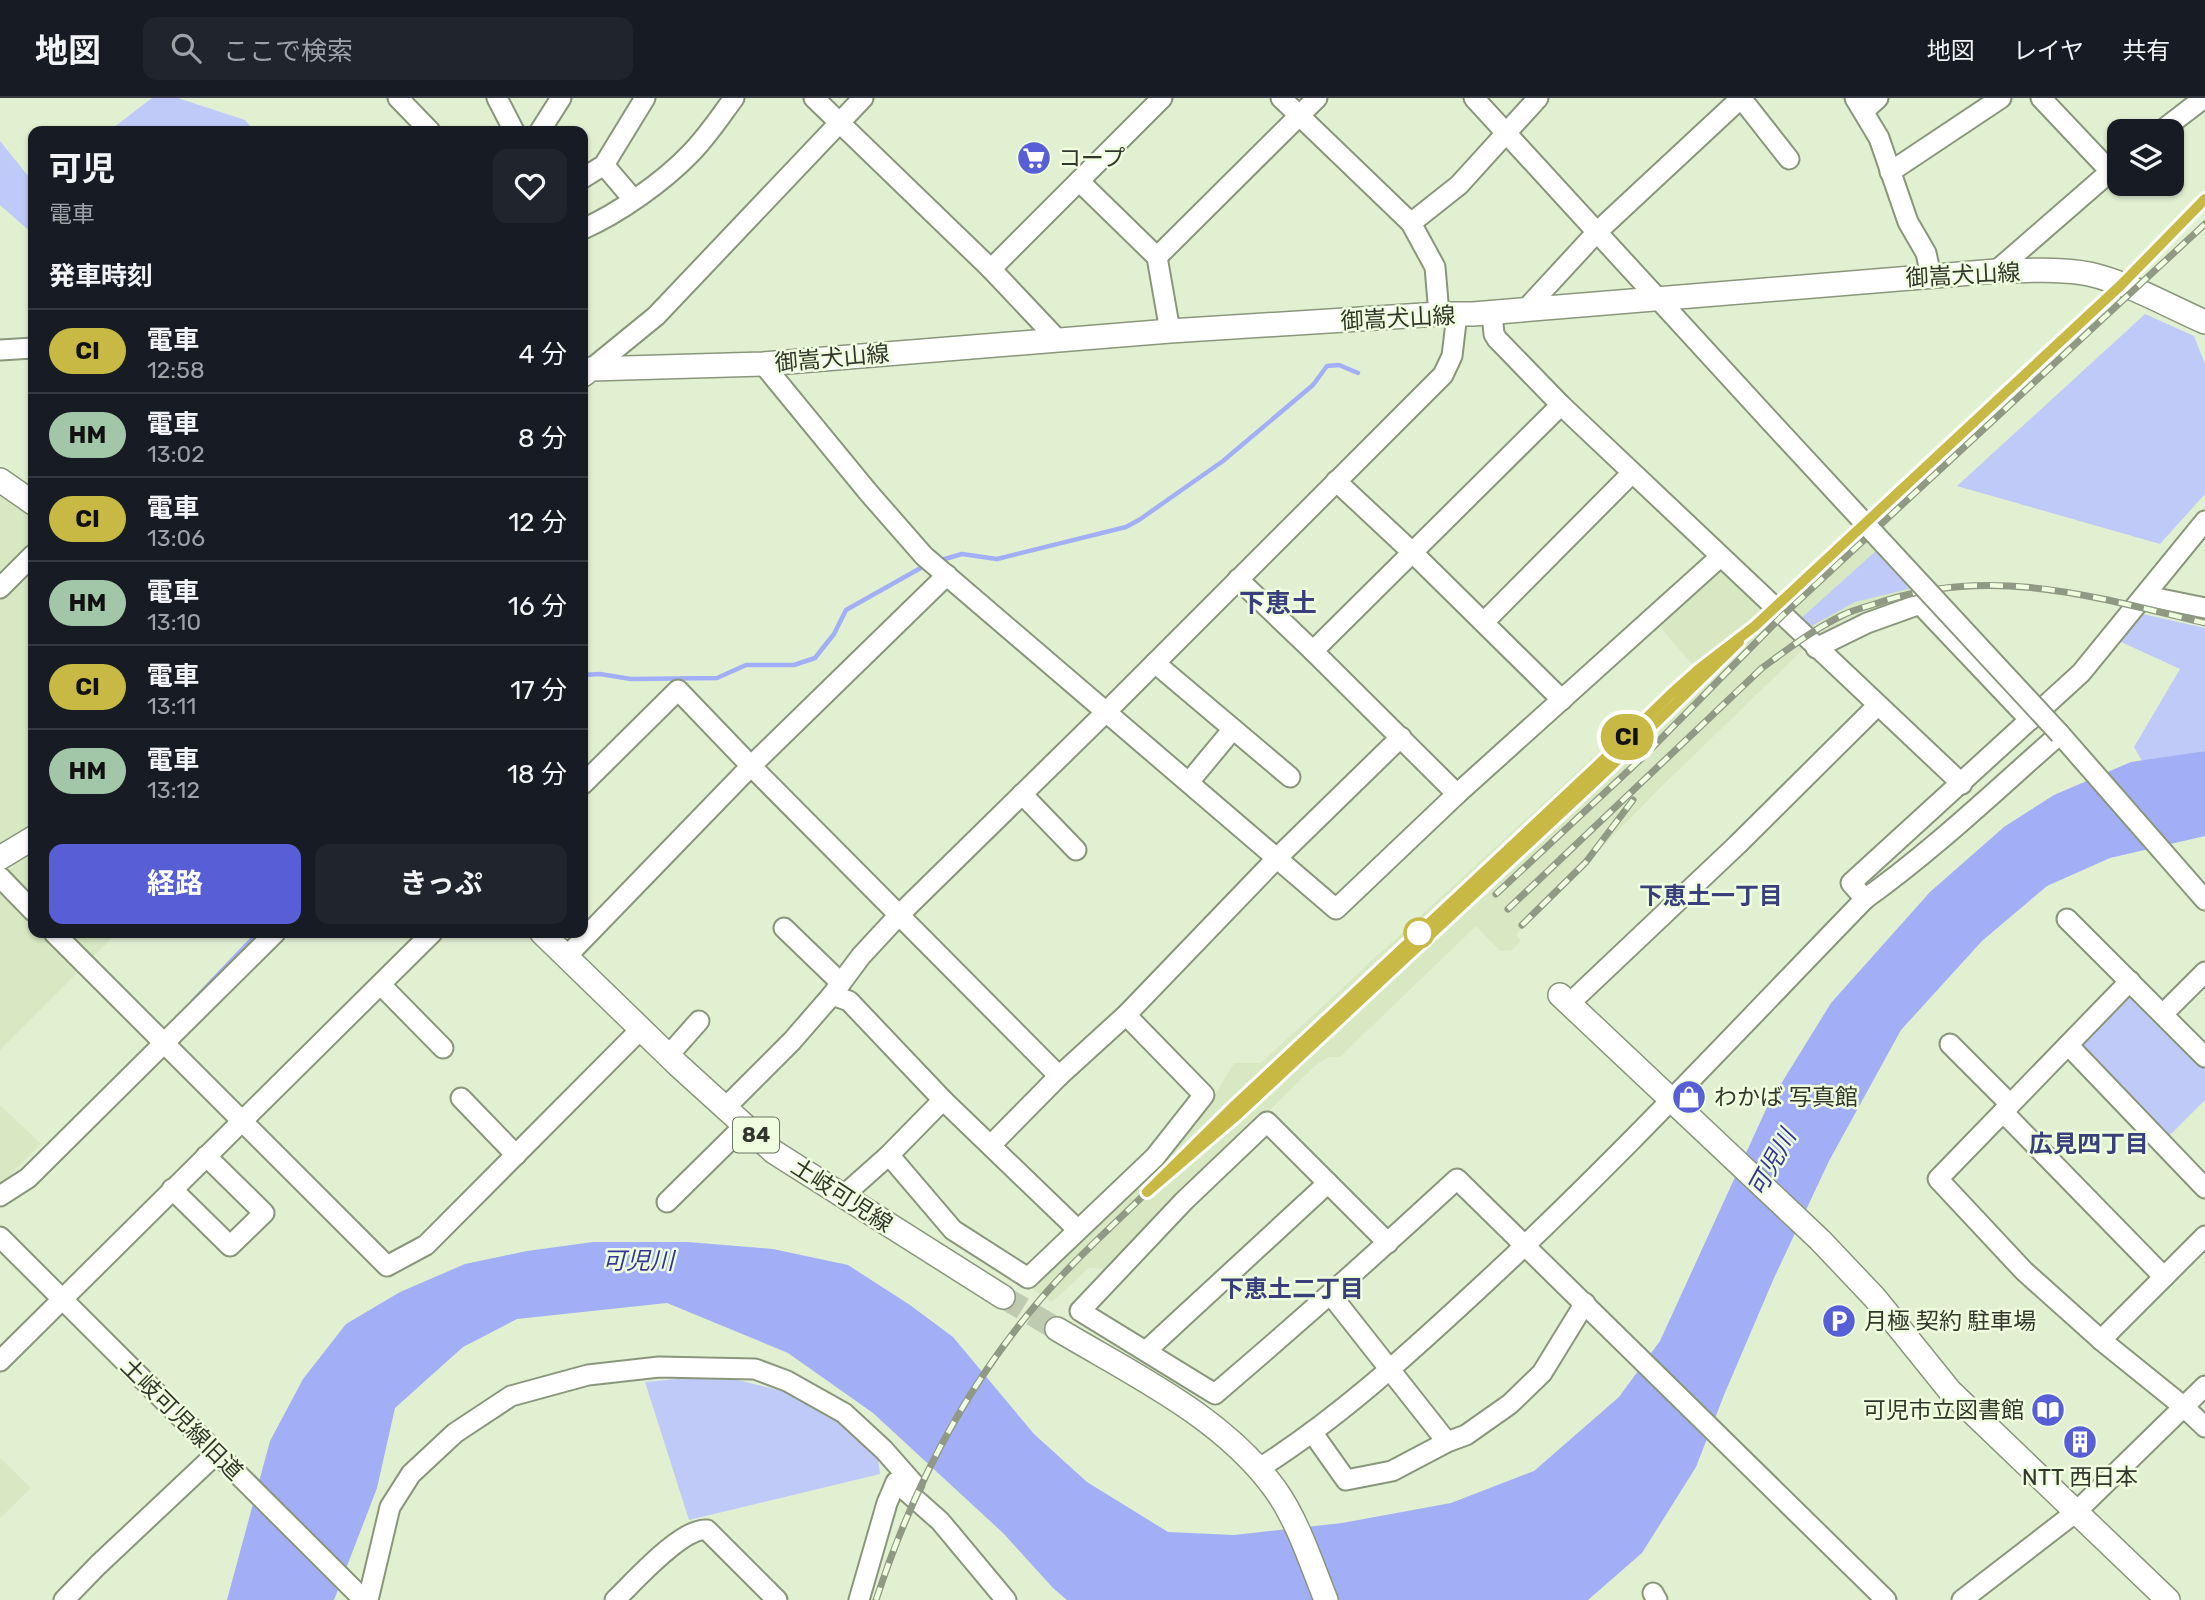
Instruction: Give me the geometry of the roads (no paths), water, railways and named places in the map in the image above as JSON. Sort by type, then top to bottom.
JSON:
[{"type":"main road","name":"御嵩犬山線","points":[[588,371],[763,364],[1170,331],[1492,313],[1996,271],[2069,271],[2089,274],[2205,322]]},
{"type":"main road","points":[[0,480],[28,499]]},
{"type":"main road","points":[[0,858],[28,841]]},
{"type":"main road","name":"土岐可児線","points":[[547,938],[668,1056],[774,1152],[1003,1297]]},
{"type":"main road","points":[[1564,999],[1820,1240],[1875,1298],[1950,1391],[2168,1600]]},
{"type":"main road","points":[[1057,1329],[1204,1418],[1258,1469],[1288,1510],[1326,1600]]},
{"type":"street","points":[[398,98],[425,126]]},
{"type":"street","points":[[497,98],[511,126]]},
{"type":"street","points":[[543,126],[561,98]]},
{"type":"street","points":[[588,174],[604,165],[645,98]]},
{"type":"street","points":[[588,226],[633,199],[690,155],[734,98]]},
{"type":"street","points":[[814,98],[842,112],[1058,340]]},
{"type":"street","points":[[588,369],[656,316],[842,112],[863,98]]},
{"type":"street","points":[[991,269],[1162,98]]},
{"type":"street","points":[[725,1108],[792,1041],[861,956],[899,915],[1443,374],[1451,356],[1448,314],[1435,267],[1411,223],[1281,98]]},
{"type":"street","points":[[1157,257],[1317,98]]},
{"type":"street","points":[[1474,98],[2060,734],[2205,900]]},
{"type":"street","points":[[1891,172],[2001,98]]},
{"type":"street","points":[[2041,98],[2107,160]]},
{"type":"street","points":[[2177,119],[2204,98]]},
{"type":"street","points":[[1525,310],[1597,232],[1735,100],[1788,159]]},
{"type":"street","points":[[1411,223],[1459,185],[1507,134],[1528,102]]},
{"type":"street","points":[[1866,102],[1908,222],[1926,253],[1931,276]]},
{"type":"street","points":[[604,165],[633,199]]},
{"type":"street","points":[[1996,271],[2107,174]]},
{"type":"street","points":[[1079,181],[1157,257],[1170,331]]},
{"type":"street","points":[[1492,313],[1497,339],[1561,405],[1962,784]]},
{"type":"street","points":[[0,349],[28,348]]},
{"type":"street","points":[[763,364],[924,556],[1336,909],[1457,794],[1720,557]]},
{"type":"street","points":[[1313,651],[1561,405]]},
{"type":"street","points":[[1484,622],[1632,473]]},
{"type":"street","points":[[1336,481],[1562,700]]},
{"type":"street","points":[[1865,899],[1852,883],[2081,673],[2205,521]]},
{"type":"street","points":[[0,588],[28,560]]},
{"type":"street","points":[[588,934],[751,766],[947,575]]},
{"type":"street","points":[[1238,579],[1457,794]]},
{"type":"street","points":[[2146,596],[2205,608]]},
{"type":"street","points":[[1816,648],[1867,622],[1920,604],[2031,720]]},
{"type":"street","points":[[1154,663],[1290,777]]},
{"type":"street","points":[[588,779],[678,690],[1059,1076]]},
{"type":"street","points":[[1564,999],[1737,845],[1877,706]]},
{"type":"street","points":[[1189,782],[1233,729]]},
{"type":"street","points":[[1258,1469],[1311,1432],[1390,1370],[1526,1245],[1865,899],[1899,874],[2060,734]]},
{"type":"street","points":[[991,1145],[1059,1076],[1126,1015],[1277,858],[1401,737]]},
{"type":"street","points":[[1022,794],[1076,850]]},
{"type":"street","points":[[2,884],[28,907]]},
{"type":"street","points":[[2067,919],[2205,1057]]},
{"type":"street","points":[[784,928],[836,989],[943,1100],[1077,1229]]},
{"type":"street","points":[[59,938],[387,1266],[426,1245],[641,1029]]},
{"type":"street","points":[[0,1196],[28,1178],[270,938]]},
{"type":"street","points":[[0,1361],[427,938]]},
{"type":"street","points":[[567,956],[584,938]]},
{"type":"street","points":[[2163,1014],[2205,972]]},
{"type":"street","points":[[2130,981],[1938,1179],[2024,1270],[2101,1340],[2185,1407],[2205,1427]]},
{"type":"street","points":[[381,985],[443,1048]]},
{"type":"street","points":[[889,1155],[953,1230],[1028,1278],[1155,1157],[1204,1095],[1126,1015]]},
{"type":"street","points":[[668,1056],[699,1021]]},
{"type":"street","points":[[1950,1044],[2164,1277]]},
{"type":"street","points":[[2068,1045],[2205,1188]]},
{"type":"street","points":[[461,1098],[516,1155]]},
{"type":"street","points":[[844,1195],[889,1155],[943,1100]]},
{"type":"street","points":[[1388,1243],[1267,1122],[1184,1201],[1080,1311],[1215,1394],[1331,1295],[1388,1243],[1457,1179],[1886,1600]]},
{"type":"street","points":[[667,1202],[745,1125]]},
{"type":"street","points":[[172,1189],[230,1246],[264,1213],[206,1156]]},
{"type":"street","points":[[1147,1350],[1328,1183]]},
{"type":"street","points":[[2101,1340],[2205,1236]]},
{"type":"street","name":"土岐可児線旧道","points":[[0,1237],[366,1600]]},
{"type":"street","points":[[1331,1295],[1447,1442]]},
{"type":"street","points":[[1311,1432],[1346,1480],[1392,1472],[1447,1442],[1466,1435],[1510,1404],[1542,1373],[1585,1303]]},
{"type":"street","points":[[366,1600],[390,1507],[411,1474],[455,1433],[511,1396],[588,1375],[659,1367],[755,1369],[787,1381],[844,1413],[884,1450],[914,1484]]},
{"type":"street","points":[[1962,1600],[2076,1512],[2205,1386]]},
{"type":"street","points":[[64,1600],[98,1565],[221,1458]]},
{"type":"street","points":[[859,1600],[887,1503],[896,1482],[940,1521],[1006,1600]]},
{"type":"street","points":[[615,1600],[676,1543],[700,1529],[707,1530],[777,1600]]},
{"type":"water","name":"可児川","points":[[2205,751],[2205,836],[2110,858],[2047,886],[1982,941],[1901,1030],[1829,1161],[1774,1278],[1696,1467],[1642,1553],[1588,1600],[1067,1600],[1003,1533],[873,1413],[788,1353],[667,1303],[517,1319],[463,1347],[395,1408],[377,1488],[334,1600],[227,1600],[270,1441],[303,1379],[346,1324],[400,1292],[465,1264],[527,1251],[593,1242],[688,1242],[773,1249],[848,1265],[953,1337],[1034,1434],[1087,1482],[1168,1532],[1234,1535],[1342,1523],[1451,1503],[1534,1471],[1619,1397],[1660,1341],[1768,1105],[1831,1003],[1930,892],[2004,827],[2054,795],[2131,762]]},
{"type":"waterway","points":[[938,561],[962,554],[997,559],[1126,527],[1223,461],[1313,385],[1327,366],[1339,365],[1358,373]]},
{"type":"waterway","points":[[588,675],[631,679],[717,678],[746,665],[794,665],[815,658],[834,634],[846,610],[926,565]]},
{"type":"waterway","points":[[193,1001],[253,938]]},
{"type":"tunnel","points":[[1003,1297],[1057,1329]]},
{"type":"railway","points":[[1148,1192],[1236,1116],[1604,773],[1774,608],[2121,285],[2205,199]]},
{"type":"railway","points":[[1496,894],[1642,758],[1782,616],[2205,224]]},
{"type":"railway","points":[[1508,909],[1762,668],[1811,633],[1848,613],[1925,591],[1965,586],[2005,586],[2085,595],[2205,623]]},
{"type":"railway","points":[[1522,925],[1586,862],[1633,800]]},
{"type":"railway","points":[[876,1600],[922,1483],[983,1374],[1048,1291],[1153,1186]]},
{"type":"train","name":"CI","points":[[1739,642],[1604,773],[1236,1116],[1147,1192],[1232,1108],[1671,694],[1755,626],[2121,285],[2205,199]]},
{"type":"place","name":"コープ","points":[[1034,158]]},
{"type":"place","name":"わかば 写真館","points":[[1689,1097]]},
{"type":"place","name":"月極 契約 駐車場","points":[[1839,1321]]},
{"type":"place","name":"可児市立図書館","points":[[2048,1410]]},
{"type":"place","name":"NTT 西日本","points":[[2080,1442]]},
{"type":"district","name":"下恵土","points":[[1278,603]]},
{"type":"district","name":"下恵土一丁目","points":[[1711,896]]},
{"type":"district","name":"広見四丁目","points":[[2089,1144]]},
{"type":"district","name":"下恵土二丁目","points":[[1292,1289]]}]
